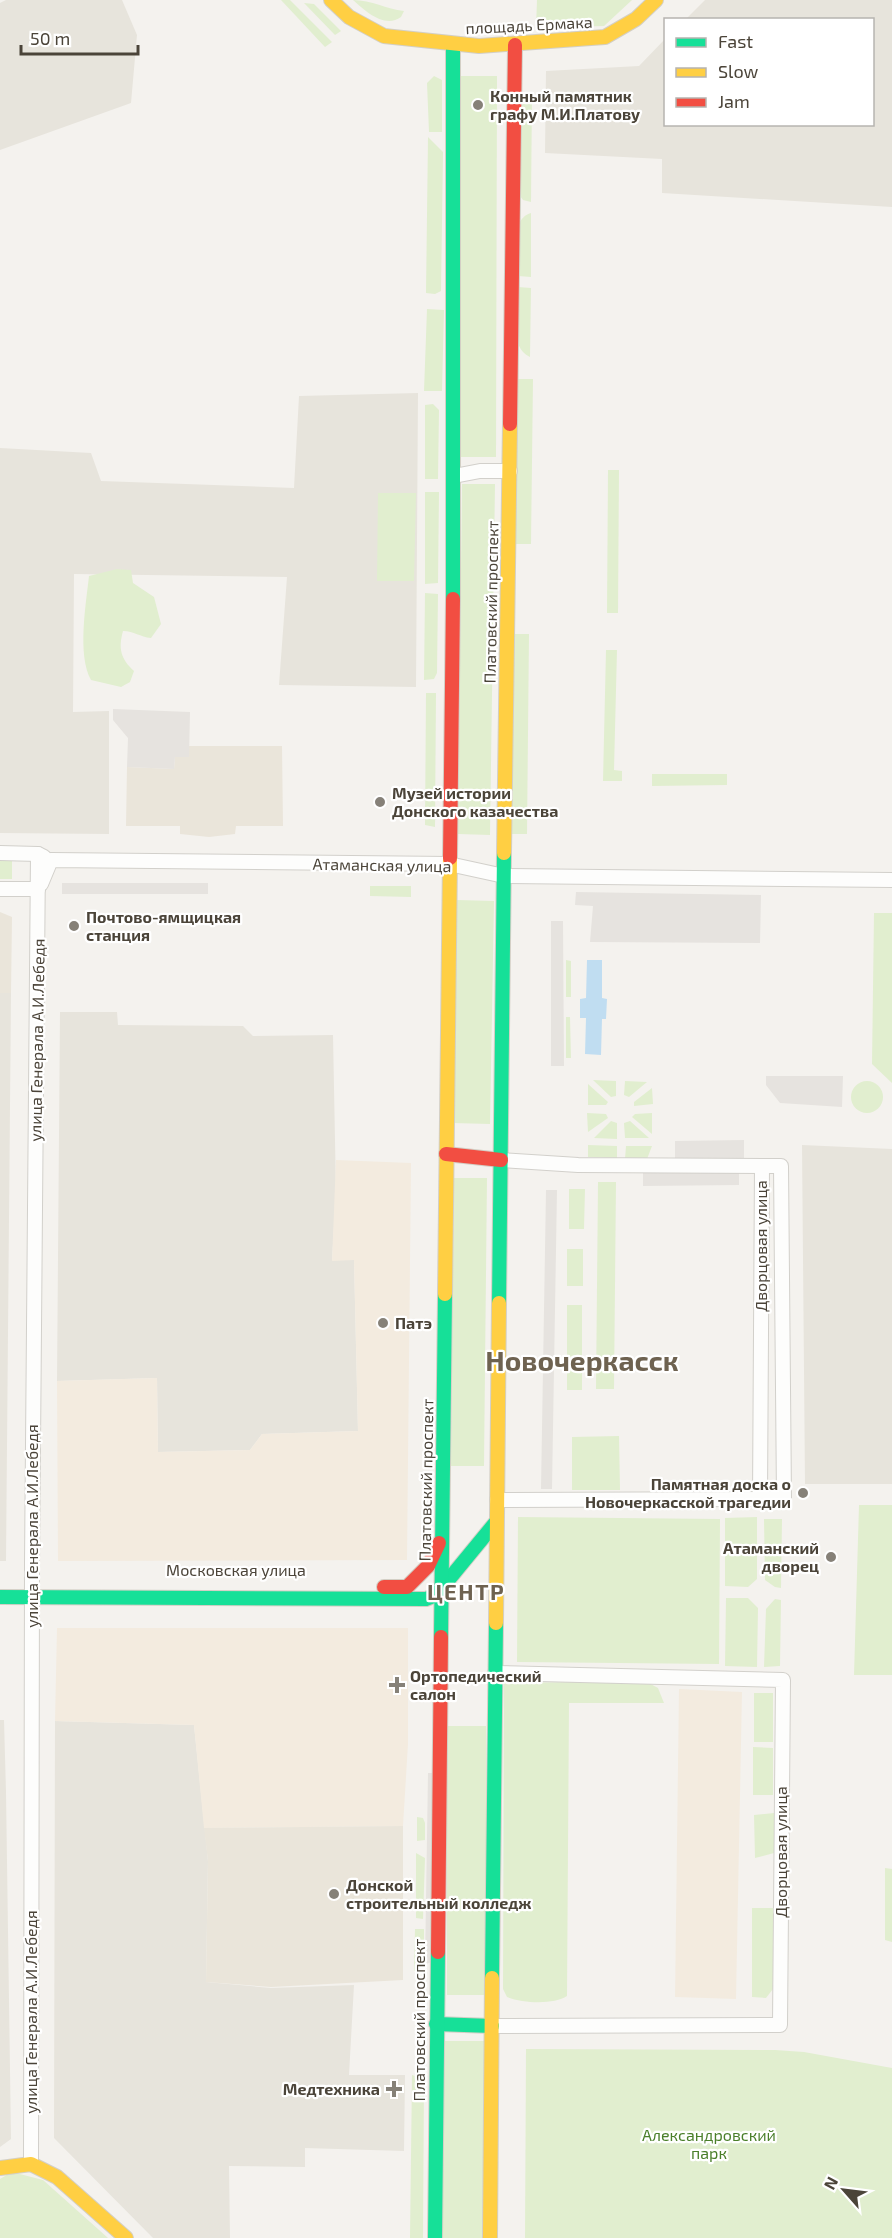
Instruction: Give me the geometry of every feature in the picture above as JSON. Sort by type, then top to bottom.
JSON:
[{"type":"main road","name":"площадь Ермака","points":[[331,0],[349,17],[384,36],[453,45],[515,45],[605,37],[636,19],[656,0]]},
{"type":"main road","name":"Платовский проспект","points":[[435,2238],[454,476],[453,45]]},
{"type":"main road","name":"Платовский проспект","points":[[490,2238],[496,1522],[515,45]]},
{"type":"main road","points":[[446,1154],[501,1160]]},
{"type":"main road","name":"Московская улица","points":[[0,1586],[32,1591],[426,1599],[436,1595],[496,1522]]},
{"type":"main road","name":"Московская улица","points":[[0,1597],[32,1591],[407,1587],[428,1566],[442,1534]]},
{"type":"main road","points":[[406,1598],[431,1614],[440,1634]]},
{"type":"main road","points":[[436,2024],[492,2026]]},
{"type":"main road","points":[[0,2168],[31,2163],[57,2177],[126,2238]]},
{"type":"street","points":[[454,476],[480,471],[510,471]]},
{"type":"street","name":"Атаманская улица","points":[[0,853],[38,854],[51,860],[449,864],[504,876],[892,880]]},
{"type":"street","points":[[38,854],[38,889]]},
{"type":"street","points":[[38,889],[51,860]]},
{"type":"street","points":[[0,889],[38,889]]},
{"type":"street","name":"улица Генерала А.И.Лебедя","points":[[31,2163],[32,1591],[38,889]]},
{"type":"street","points":[[501,1160],[578,1165],[762,1166]]},
{"type":"street","name":"Дворцовая улица","points":[[762,1166],[781,1166],[784,1499],[760,1499],[762,1166]]},
{"type":"street","points":[[497,1500],[760,1499]]},
{"type":"street","name":"Дворцовая улица","points":[[492,2026],[780,2025],[783,1680],[495,1673]]},
{"type":"shaded area","points":[[6,0],[122,0],[137,35],[131,103],[0,150],[0,3]]},
{"type":"shaded area","points":[[705,0],[892,0],[892,207],[662,193],[662,159],[545,153],[546,71],[639,66],[664,40],[664,126],[874,126],[874,18],[687,18]]},
{"type":"shaded area","points":[[418,393],[416,687],[279,685],[287,577],[74,574],[73,712],[109,711],[109,834],[0,833],[0,448],[91,453],[101,481],[294,488],[299,396]]},
{"type":"shaded area","points":[[113,709],[190,712],[189,757],[175,757],[174,769],[127,767],[128,738],[113,720]]},
{"type":"shaded area","points":[[189,746],[282,746],[283,826],[236,826],[235,834],[209,837],[180,834],[180,826],[126,826],[127,767],[174,769],[175,757],[188,757]]},
{"type":"shaded area","points":[[62,883],[208,883],[208,894],[62,894]]},
{"type":"shaded area","points":[[576,892],[761,895],[760,943],[590,942],[593,906],[575,905]]},
{"type":"shaded area","points":[[0,912],[12,917],[11,993],[0,993]]},
{"type":"shaded area","points":[[551,921],[563,921],[564,1066],[551,1066]]},
{"type":"shaded area","points":[[0,993],[11,993],[6,1561],[0,1561]]},
{"type":"shaded area","points":[[60,1012],[117,1012],[118,1025],[243,1026],[253,1036],[333,1035],[336,1193],[332,1260],[354,1260],[358,1431],[262,1434],[250,1450],[158,1452],[157,1378],[57,1381]]},
{"type":"shaded area","points":[[766,1076],[843,1076],[842,1107],[780,1103],[766,1085]]},
{"type":"shaded area","points":[[744,1140],[744,1158],[675,1159],[675,1141]]},
{"type":"shaded area","points":[[802,1145],[892,1149],[892,1484],[805,1484]]},
{"type":"shaded area","points":[[336,1160],[411,1163],[407,1560],[58,1561],[57,1381],[157,1378],[158,1452],[250,1450],[262,1434],[358,1431],[354,1260],[332,1261]]},
{"type":"shaded area","points":[[739,1171],[739,1185],[643,1186],[643,1172]]},
{"type":"shaded area","points":[[546,1190],[557,1190],[552,1489],[541,1489]]},
{"type":"shaded area","points":[[57,1628],[408,1628],[408,1744],[403,1826],[204,1828],[194,1725],[55,1721]]},
{"type":"shaded area","points":[[679,1689],[742,1692],[736,1999],[675,1997]]},
{"type":"shaded area","points":[[0,1720],[4,1720],[6,1792],[11,2139],[0,2147]]},
{"type":"shaded area","points":[[55,1721],[194,1725],[208,1861],[206,1982],[271,1988],[354,1985],[349,2075],[405,2075],[404,2151],[305,2148],[305,2167],[229,2166],[230,2238],[153,2238],[54,2138]]},
{"type":"shaded area","points":[[428,1773],[435,1773],[432,1962],[425,1964]]},
{"type":"shaded area","points":[[403,1826],[403,1980],[271,1987],[206,1982],[208,1861],[204,1828]]},
{"type":"green space","points":[[281,0],[290,0],[332,42],[325,47]]},
{"type":"green space","points":[[353,0],[404,11],[401,17],[395,20],[382,20]]},
{"type":"green space","points":[[537,0],[632,0],[604,26],[536,28]]},
{"type":"green space","points":[[304,3],[314,4],[341,31],[335,35]]},
{"type":"green space","points":[[434,76],[442,80],[442,132],[429,132],[427,83]]},
{"type":"green space","points":[[461,76],[497,76],[496,457],[460,457]]},
{"type":"green space","points":[[532,95],[531,202],[523,200],[518,193],[520,96]]},
{"type":"green space","points":[[428,137],[443,152],[441,291],[435,294],[426,293]]},
{"type":"green space","points":[[531,213],[531,277],[518,276],[517,231],[524,217]]},
{"type":"green space","points":[[518,287],[531,288],[530,357],[523,352],[516,336]]},
{"type":"green space","points":[[427,309],[444,310],[442,391],[424,391]]},
{"type":"green space","points":[[511,379],[533,379],[531,544],[511,544]]},
{"type":"green space","points":[[433,404],[439,410],[438,479],[425,479],[425,405]]},
{"type":"green space","points":[[608,470],[619,470],[618,613],[607,613]]},
{"type":"green space","points":[[462,484],[495,484],[490,835],[458,834]]},
{"type":"green space","points":[[425,492],[439,492],[438,583],[425,584]]},
{"type":"green space","points":[[378,493],[416,493],[414,581],[377,581]]},
{"type":"green space","points":[[117,569],[131,570],[133,583],[154,597],[161,624],[151,638],[123,631],[122,653],[134,671],[130,682],[121,687],[91,680],[84,657],[83,643],[89,576]]},
{"type":"green space","points":[[425,593],[438,594],[437,673],[434,679],[424,680]]},
{"type":"green space","points":[[512,634],[529,634],[527,834],[510,834]]},
{"type":"green space","points":[[606,650],[617,650],[614,770],[622,771],[622,781],[603,781]]},
{"type":"green space","points":[[426,693],[436,693],[435,827],[425,825]]},
{"type":"green space","points":[[652,774],[727,774],[727,785],[652,786]]},
{"type":"green space","points":[[0,858],[12,858],[12,879],[0,879]]},
{"type":"green space","points":[[370,886],[411,886],[411,897],[370,896]]},
{"type":"green space","points":[[457,900],[494,901],[490,1124],[452,1123]]},
{"type":"green space","points":[[874,913],[892,913],[892,1083],[872,1064]]},
{"type":"green space","points":[[566,960],[571,961],[571,997],[566,997]]},
{"type":"green space","points":[[566,1017],[570,1017],[571,1058],[566,1058]]},
{"type":"green space","points":[[593,1080],[616,1081],[616,1096],[611,1097]]},
{"type":"green space","points":[[625,1081],[647,1082],[629,1097],[624,1095]]},
{"type":"green space","points":[[867,1081],[879,1085],[883,1097],[879,1109],[867,1113],[855,1109],[851,1097],[855,1085]]},
{"type":"green space","points":[[588,1084],[608,1102],[606,1105],[588,1105]]},
{"type":"green space","points":[[652,1088],[653,1104],[634,1106],[634,1102]]},
{"type":"green space","points":[[587,1113],[606,1114],[608,1118],[588,1132]]},
{"type":"green space","points":[[652,1113],[652,1134],[632,1117],[635,1114]]},
{"type":"green space","points":[[611,1121],[617,1123],[617,1139],[594,1138]]},
{"type":"green space","points":[[630,1121],[649,1138],[625,1138],[624,1123]]},
{"type":"green space","points":[[588,1145],[617,1146],[617,1158],[588,1157]]},
{"type":"green space","points":[[626,1146],[652,1146],[647,1159],[625,1159]]},
{"type":"green space","points":[[454,1178],[487,1178],[484,1466],[451,1466]]},
{"type":"green space","points":[[598,1182],[616,1182],[614,1389],[596,1389]]},
{"type":"green space","points":[[569,1189],[585,1189],[584,1229],[569,1229]]},
{"type":"green space","points":[[567,1249],[583,1249],[583,1286],[567,1286]]},
{"type":"green space","points":[[567,1305],[582,1305],[582,1390],[567,1390]]},
{"type":"green space","points":[[619,1436],[620,1490],[572,1490],[572,1437]]},
{"type":"green space","points":[[859,1505],[892,1505],[892,1675],[854,1675]]},
{"type":"green space","points":[[518,1517],[720,1519],[719,1664],[517,1662]]},
{"type":"green space","points":[[757,1517],[757,1579],[748,1587],[725,1586],[725,1518]]},
{"type":"green space","points":[[764,1519],[782,1519],[781,1588],[765,1580]]},
{"type":"green space","points":[[726,1598],[748,1598],[758,1608],[757,1667],[725,1666]]},
{"type":"green space","points":[[775,1599],[781,1600],[780,1666],[764,1667],[766,1609]]},
{"type":"green space","points":[[645,1681],[658,1688],[664,1703],[569,1703],[567,1996],[554,2001],[538,2002],[507,1997],[503,1989],[504,1683]]},
{"type":"green space","points":[[754,1693],[773,1693],[773,1742],[754,1742]]},
{"type":"green space","points":[[447,1726],[486,1726],[486,1995],[447,1995]]},
{"type":"green space","points":[[753,1747],[773,1748],[773,1795],[753,1795]]},
{"type":"green space","points":[[774,1813],[774,1853],[755,1858],[754,1815]]},
{"type":"green space","points":[[417,1817],[423,1818],[425,1823],[425,1840],[417,1841]]},
{"type":"green space","points":[[416,1853],[425,1858],[423,1919],[416,1918]]},
{"type":"green space","points":[[885,1868],[892,1869],[892,1942],[885,1940]]},
{"type":"green space","points":[[752,1908],[773,1908],[773,1989],[766,1998],[752,1997]]},
{"type":"green space","points":[[415,1929],[424,1929],[424,1966],[414,1971]]},
{"type":"green space","points":[[441,2041],[486,2041],[486,2238],[440,2238]]},
{"type":"green space","name":"Александровский парк","points":[[526,2049],[775,2050],[804,2052],[892,2068],[892,2238],[525,2238]]},
{"type":"green space","points":[[412,2075],[424,2079],[423,2238],[410,2238]]},
{"type":"green space","points":[[12,2172],[43,2180],[108,2238],[0,2238],[0,2179]]},
{"type":"water","points":[[587,960],[602,960],[602,998],[607,999],[606,1019],[602,1019],[601,1055],[585,1054],[586,1018],[580,1018],[580,999],[586,998]]},
{"type":"traffic: fast","points":[[453,45],[453,599]]},
{"type":"traffic: fast","points":[[499,1303],[504,853]]},
{"type":"traffic: fast","points":[[441,1637],[445,1294]]},
{"type":"traffic: fast","points":[[0,1597],[426,1599],[436,1595],[496,1522]]},
{"type":"traffic: fast","points":[[492,1978],[496,1623]]},
{"type":"traffic: fast","points":[[435,2238],[438,1952]]},
{"type":"traffic: fast","points":[[436,2024],[492,2026]]},
{"type":"traffic: slow","points":[[331,0],[349,17],[384,36],[479,46],[605,37],[636,19],[656,0]]},
{"type":"traffic: slow","points":[[504,853],[510,424]]},
{"type":"traffic: slow","points":[[445,1294],[450,858]]},
{"type":"traffic: slow","points":[[496,1623],[499,1303]]},
{"type":"traffic: slow","points":[[490,2238],[492,1978]]},
{"type":"traffic: slow","points":[[0,2168],[31,2164],[57,2177],[126,2238]]},
{"type":"traffic: jam","points":[[510,424],[515,45]]},
{"type":"traffic: jam","points":[[450,858],[453,599]]},
{"type":"traffic: jam","points":[[446,1154],[501,1160]]},
{"type":"traffic: jam","points":[[384,1587],[407,1587],[428,1566],[439,1543]]},
{"type":"traffic: jam","points":[[438,1952],[441,1637]]},
{"type":"place","name":"Конный памятник графу М.И.Платову","points":[[478,105]]},
{"type":"place","name":"Музей истории Донского казачества","points":[[380,802]]},
{"type":"place","name":"Почтово-ямщицкая станция","points":[[74,926]]},
{"type":"place","name":"Патэ","points":[[383,1323]]},
{"type":"place","name":"Памятная доска о Новочеркасской трагедии","points":[[803,1493]]},
{"type":"place","name":"Атаманский дворец","points":[[831,1557]]},
{"type":"place","name":"Ортопедический салон","points":[[397,1685]]},
{"type":"place","name":"Донской строительный колледж","points":[[334,1894]]},
{"type":"place","name":"Медтехника","points":[[394,2089]]},
{"type":"district","name":"Новочеркасск","points":[[582,1361]]},
{"type":"district","name":"ЦЕНТР","points":[[466,1592]]}]
